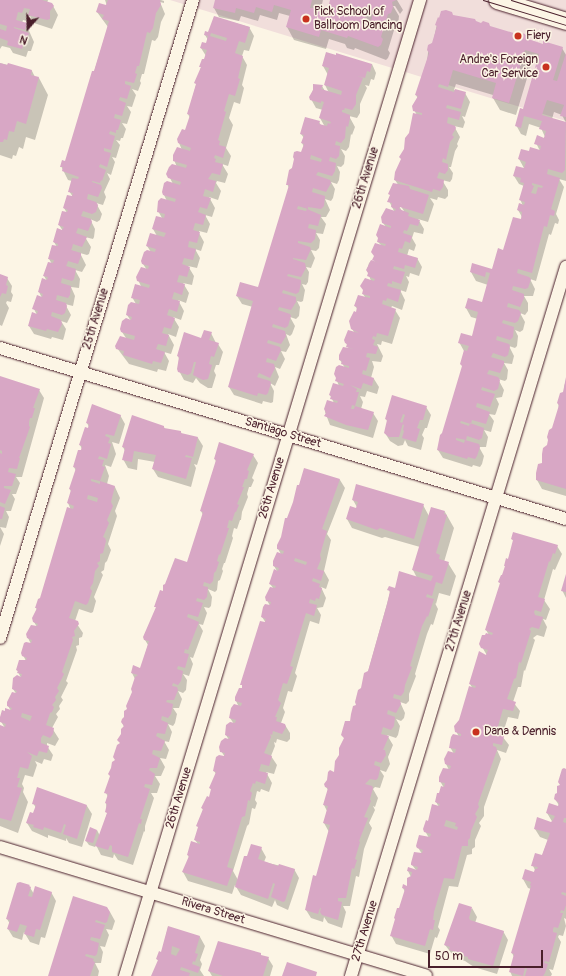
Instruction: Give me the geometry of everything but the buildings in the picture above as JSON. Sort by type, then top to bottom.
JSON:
[{"type":"street","name":"25th Avenue","points":[[0,638],[193,0]]},
{"type":"street","name":"26th Avenue","points":[[125,976],[420,0]]},
{"type":"street","points":[[497,0],[566,21]]},
{"type":"street","name":"27th Avenue","points":[[352,976],[566,266]]},
{"type":"street","name":"Santiago Street","points":[[0,348],[566,519]]},
{"type":"street","name":"Rivera Street","points":[[0,847],[426,976]]},
{"type":"shaded area","points":[[170,0],[566,0],[566,121]]},
{"type":"tram line","points":[[483,0],[566,25]]},
{"type":"tram line","points":[[511,0],[566,17]]},
{"type":"place","name":"Pick School of Ballroom Dancing","points":[[306,19]]},
{"type":"place","name":"Fiery","points":[[518,36]]},
{"type":"place","name":"Andre's Foreign Car Service","points":[[546,67]]},
{"type":"place","name":"Dana & Dennis","points":[[476,732]]}]
